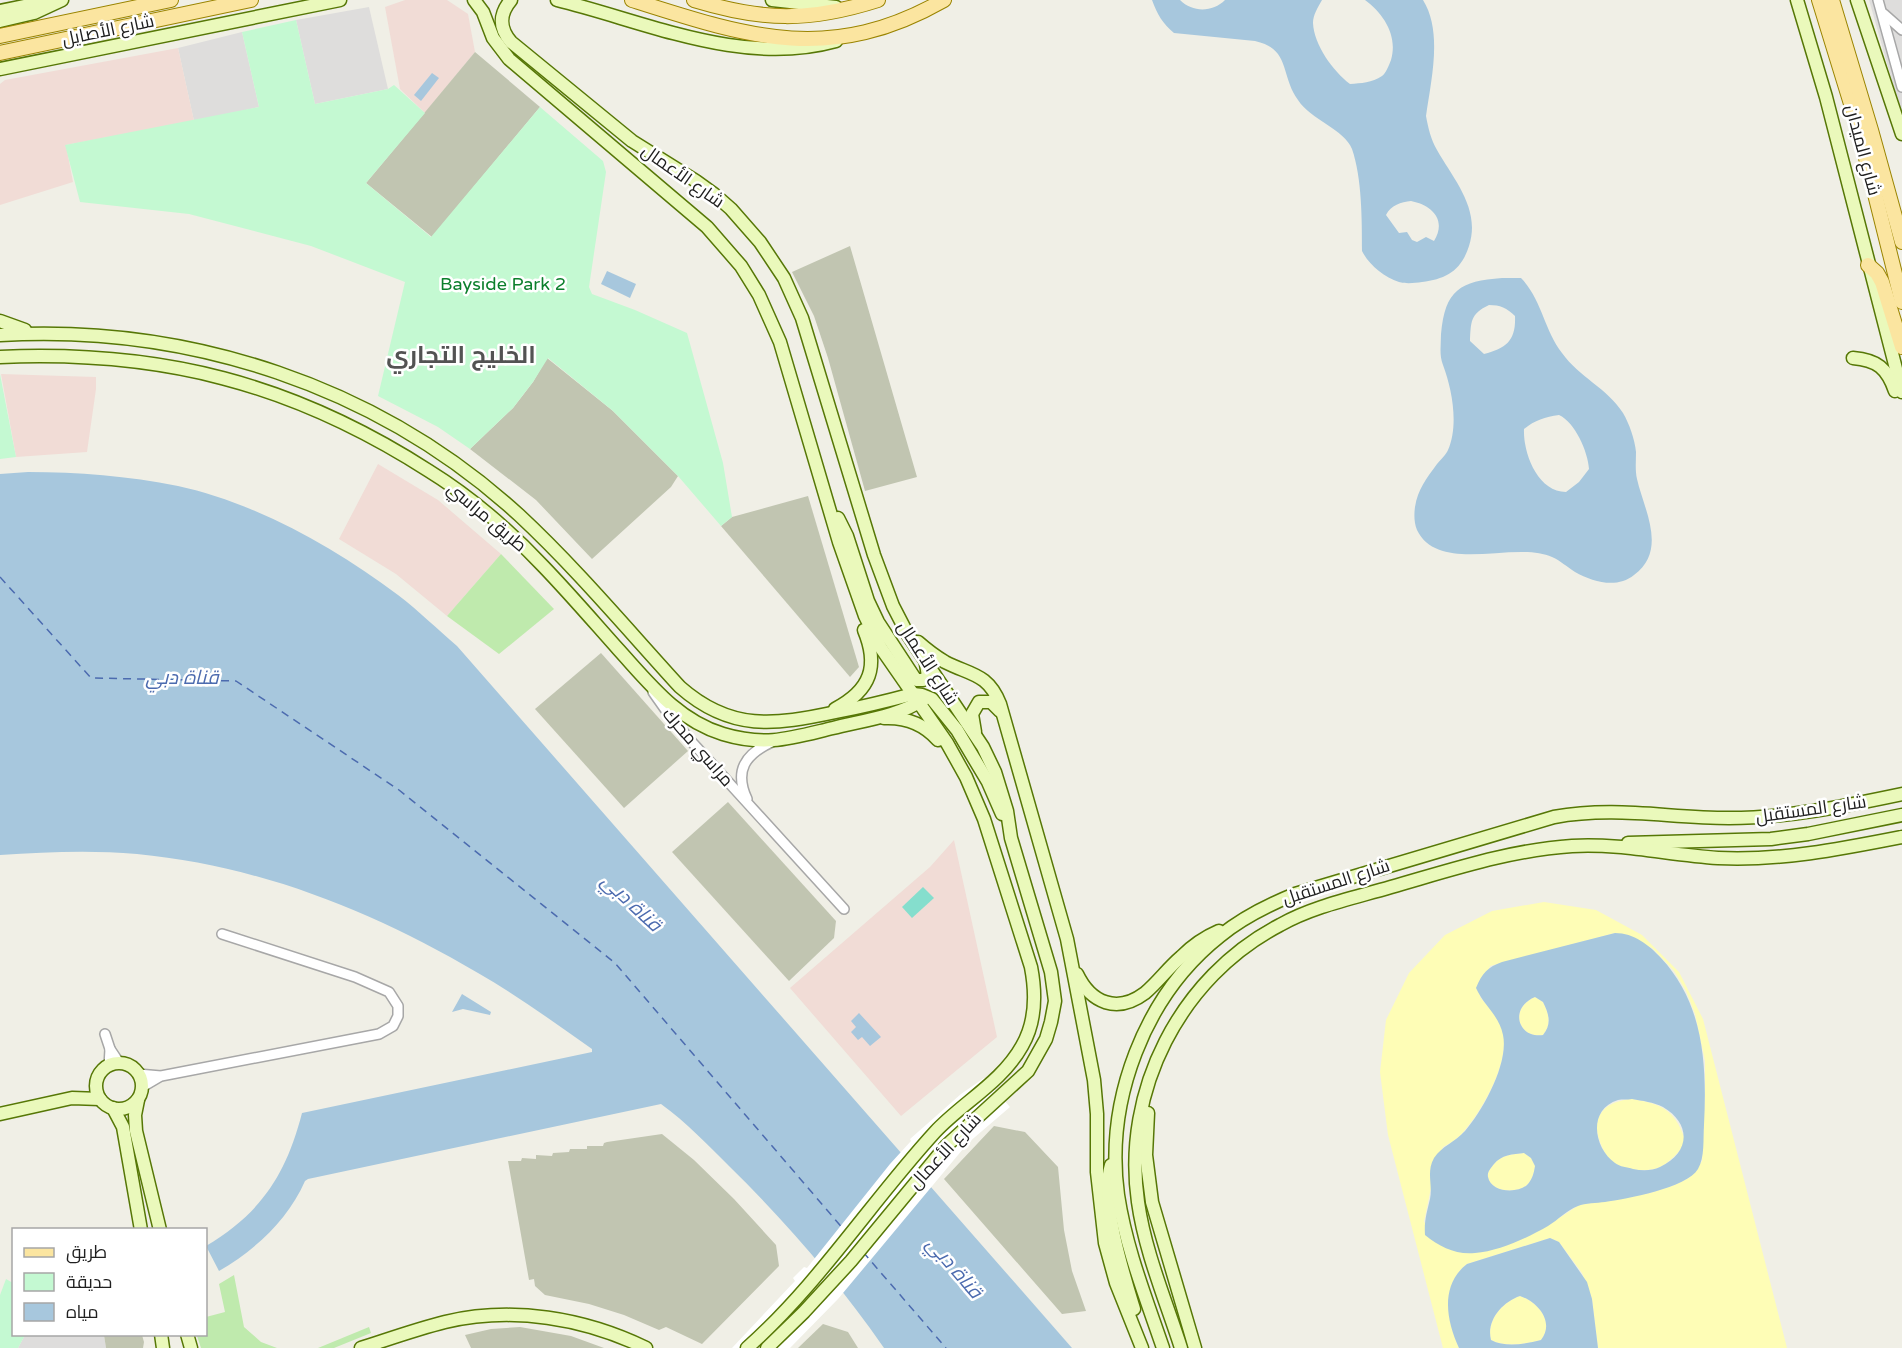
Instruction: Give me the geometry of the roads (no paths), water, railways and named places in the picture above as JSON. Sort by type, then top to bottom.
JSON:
[{"type":"main road","name":"شارع الأصايل","points":[[0,36],[171,0]]},
{"type":"main road","name":"شارع الأصايل","points":[[0,53],[251,0]]},
{"type":"main road","points":[[632,0],[719,27],[759,35],[820,39],[860,35],[903,21],[944,0]]},
{"type":"main road","points":[[694,0],[740,13],[777,17],[815,15],[878,0]]},
{"type":"main road","name":"شارع الميدان","points":[[1819,0],[1859,130],[1902,302]]},
{"type":"main road","name":"شارع الميدان","points":[[1832,0],[1902,242]]},
{"type":"main road","points":[[1868,265],[1877,273],[1882,282],[1902,347]]},
{"type":"street","points":[[0,11],[53,0]]},
{"type":"street","points":[[0,21],[34,14],[62,0]]},
{"type":"street","points":[[1,69],[340,0]]},
{"type":"street","name":"شارع الأعمال","points":[[474,0],[483,12],[493,38],[509,59],[706,227],[741,266],[759,295],[774,326],[839,542],[869,627],[919,698],[958,762],[984,819],[1029,960],[1035,988],[1030,1028],[1022,1047],[1009,1065],[936,1131],[903,1168],[817,1277],[788,1309],[747,1348]]},
{"type":"street","name":"شارع الأعمال","points":[[511,0],[502,13],[501,21],[506,36],[511,42],[632,141],[714,194],[746,225],[772,259],[794,298],[874,555],[901,622],[976,736],[990,759],[1000,784],[1011,838],[1048,961],[1055,1001],[1052,1022],[1040,1052],[1028,1071],[946,1146],[851,1261],[767,1348]]},
{"type":"street","points":[[557,0],[699,40],[744,47],[779,49],[813,47],[860,35]]},
{"type":"street","points":[[575,0],[599,10]]},
{"type":"street","points":[[772,0],[809,6],[852,8]]},
{"type":"street","points":[[1797,0],[1826,98],[1902,392]]},
{"type":"street","points":[[1857,0],[1902,135]]},
{"type":"street","points":[[1878,0],[1902,87]]},
{"type":"street","points":[[1881,12],[1902,30]]},
{"type":"street","points":[[1898,74],[1902,62]]},
{"type":"street","points":[[0,321],[38,333]]},
{"type":"street","name":"طريق مراسي","points":[[0,335],[38,333],[119,337],[201,350],[283,373],[357,405],[433,448],[518,514],[558,554],[680,687],[700,703],[735,719],[760,723],[786,722],[919,698]]},
{"type":"street","name":"طريق مراسي","points":[[0,357],[32,362],[92,357],[165,365],[240,383],[381,443],[455,489],[522,544],[649,684],[675,709],[705,728],[740,739],[772,742],[874,718],[919,698]]},
{"type":"street","points":[[1853,358],[1866,359],[1882,368],[1888,374],[1897,394],[1902,398]]},
{"type":"street","points":[[824,493],[847,536],[868,601],[878,622],[916,680],[923,680],[928,676],[924,660]]},
{"type":"street","points":[[823,715],[849,701],[860,690],[868,677],[872,663],[871,648],[852,598],[839,542]]},
{"type":"street","points":[[901,622],[921,645],[937,657],[983,678],[993,690],[1001,711],[1055,891],[1071,960],[1094,1080],[1097,1172],[1105,1243],[1116,1282],[1143,1348]]},
{"type":"street","points":[[596,642],[599,628]]},
{"type":"street","points":[[937,679],[919,698],[935,702],[957,730],[978,764],[1011,838]]},
{"type":"street","name":"مراسي محرك","points":[[649,684],[671,717],[844,909]]},
{"type":"street","points":[[976,736],[972,714],[975,705],[987,700],[1001,711]]},
{"type":"street","points":[[874,718],[898,718],[921,726],[934,735],[958,762]]},
{"type":"street","name":"مراسي محرك","points":[[751,807],[742,785],[743,767],[753,752],[772,742]]},
{"type":"street","name":"شارع المستقبل","points":[[1163,1348],[1126,1235],[1118,1196],[1115,1156],[1117,1124],[1130,1069],[1145,1032],[1165,997],[1190,965],[1219,936],[1275,902],[1315,886],[1554,817],[1585,812],[1616,811],[1753,818],[1816,811],[1901,794]]},
{"type":"street","points":[[1612,846],[1645,841],[1734,841],[1780,838],[1902,814]]},
{"type":"street","name":"شارع المستقبل","points":[[1181,1348],[1144,1233],[1136,1187],[1137,1131],[1144,1096],[1155,1063],[1176,1020],[1222,965],[1260,936],[1302,914],[1324,906],[1498,857],[1555,848],[1612,846],[1699,857],[1762,858],[1816,854],[1902,837]]},
{"type":"street","points":[[1071,960],[1088,993],[1107,1003],[1124,1002],[1147,991],[1198,942],[1237,924]]},
{"type":"street","points":[[138,1074],[161,1076],[379,1034],[389,1030],[396,1021],[399,1011],[396,1000],[385,989],[222,934]]},
{"type":"street","points":[[105,1034],[114,1065]]},
{"type":"street","points":[[1155,1063],[1146,1139],[1149,1186],[1155,1217],[1195,1348]]},
{"type":"street","points":[[100,1099],[97,1085],[101,1073],[114,1065],[130,1067],[138,1074],[142,1087],[135,1115],[136,1131],[160,1228]]},
{"type":"street","points":[[142,1087],[161,1076]]},
{"type":"street","points":[[72,1098],[97,1085]]},
{"type":"street","points":[[0,1114],[72,1098],[100,1099],[113,1108],[123,1127],[141,1228]]},
{"type":"street","points":[[113,1108],[129,1107],[138,1100]]},
{"type":"street","points":[[1115,1156],[1108,1182],[1113,1224],[1122,1269],[1143,1348]]},
{"type":"street","points":[[362,1348],[429,1326],[466,1318],[526,1316],[578,1323],[614,1334],[646,1348]]},
{"type":"street","points":[[378,1348],[394,1338]]},
{"type":"water","points":[[1152,0],[1180,0],[1197,9],[1209,9],[1225,0],[1322,0],[1313,20],[1317,40],[1331,65],[1350,84],[1370,81],[1382,76],[1393,51],[1388,26],[1365,0],[1423,0],[1433,27],[1434,41],[1433,72],[1426,116],[1431,138],[1464,195],[1471,220],[1472,232],[1469,246],[1457,268],[1438,279],[1410,283],[1393,280],[1378,270],[1362,251],[1360,186],[1352,149],[1342,136],[1311,113],[1298,100],[1292,91],[1280,57],[1274,50],[1255,41],[1174,33],[1158,14]],"holes":[[[1411,201],[1431,210],[1438,220],[1438,233],[1434,241],[1426,237],[1417,242],[1412,240],[1407,232],[1399,233],[1386,215],[1393,206],[1400,203]]]},
{"type":"water","points":[[432,73],[439,78],[421,101],[414,95]]},
{"type":"water","points":[[607,271],[636,284],[630,298],[601,284]]},
{"type":"water","points":[[1521,278],[1534,296],[1551,335],[1562,353],[1576,369],[1609,396],[1623,413],[1634,442],[1636,476],[1648,516],[1652,542],[1650,554],[1644,565],[1627,579],[1613,583],[1589,579],[1552,557],[1536,553],[1460,554],[1442,551],[1428,543],[1417,530],[1414,513],[1420,489],[1447,452],[1453,430],[1453,407],[1441,354],[1441,334],[1446,307],[1457,291],[1465,285],[1487,279]],"holes":[[[1489,305],[1500,306],[1509,311],[1515,316],[1515,324],[1512,337],[1504,346],[1484,354],[1470,341],[1471,329],[1475,315]],[[1559,415],[1570,424],[1580,438],[1589,469],[1579,482],[1566,492],[1547,486],[1540,479],[1529,460],[1524,439],[1524,429],[1528,426],[1540,419]]]},
{"type":"water","name":"قناة دبي","points":[[28,472],[122,477],[178,486],[236,503],[321,544],[373,577],[413,607],[457,646],[1072,1348],[884,1348],[849,1300],[791,1231],[705,1142],[661,1104],[308,1179],[289,1209],[269,1233],[245,1254],[219,1271],[207,1245],[242,1220],[269,1190],[288,1155],[302,1113],[592,1052],[592,1049],[478,973],[397,930],[314,895],[228,869],[137,854],[68,852],[0,855],[0,474]]},
{"type":"water","points":[[1615,933],[1635,937],[1656,953],[1675,976],[1686,995],[1700,1036],[1705,1080],[1703,1153],[1698,1169],[1682,1182],[1655,1192],[1581,1205],[1548,1226],[1513,1243],[1484,1252],[1461,1253],[1436,1243],[1425,1235],[1425,1221],[1431,1194],[1430,1168],[1437,1154],[1461,1135],[1472,1122],[1487,1099],[1498,1072],[1504,1046],[1503,1035],[1495,1016],[1476,988],[1486,971],[1502,962]],"holes":[[[1535,997],[1543,1002],[1548,1015],[1549,1023],[1543,1035],[1527,1032],[1520,1021],[1519,1014],[1522,1008]],[[1632,1099],[1655,1104],[1663,1107],[1679,1122],[1684,1138],[1682,1146],[1670,1161],[1657,1168],[1640,1170],[1617,1164],[1608,1156],[1599,1139],[1598,1120],[1608,1105],[1618,1100]],[[1524,1153],[1531,1158],[1535,1166],[1532,1177],[1524,1187],[1512,1190],[1500,1189],[1490,1182],[1488,1175],[1497,1161]]]},
{"type":"water","points":[[462,994],[491,1012],[490,1015],[463,1009],[452,1012]]},
{"type":"water","points":[[859,1013],[881,1037],[870,1046],[862,1037],[858,1040],[851,1032],[856,1027],[851,1021]]},
{"type":"water","points":[[1550,1238],[1559,1242],[1587,1282],[1592,1299],[1598,1348],[1459,1348],[1449,1315],[1449,1292],[1458,1272],[1467,1264]],"holes":[[[1520,1296],[1527,1299],[1543,1314],[1546,1326],[1541,1340],[1509,1345],[1491,1340],[1491,1326],[1497,1313],[1513,1299]]]},
{"type":"district","name":"الخليج التجاري","points":[[461,355]]},
{"type":"park label","name":"Bayside Park 2","points":[[503,284]]}]
